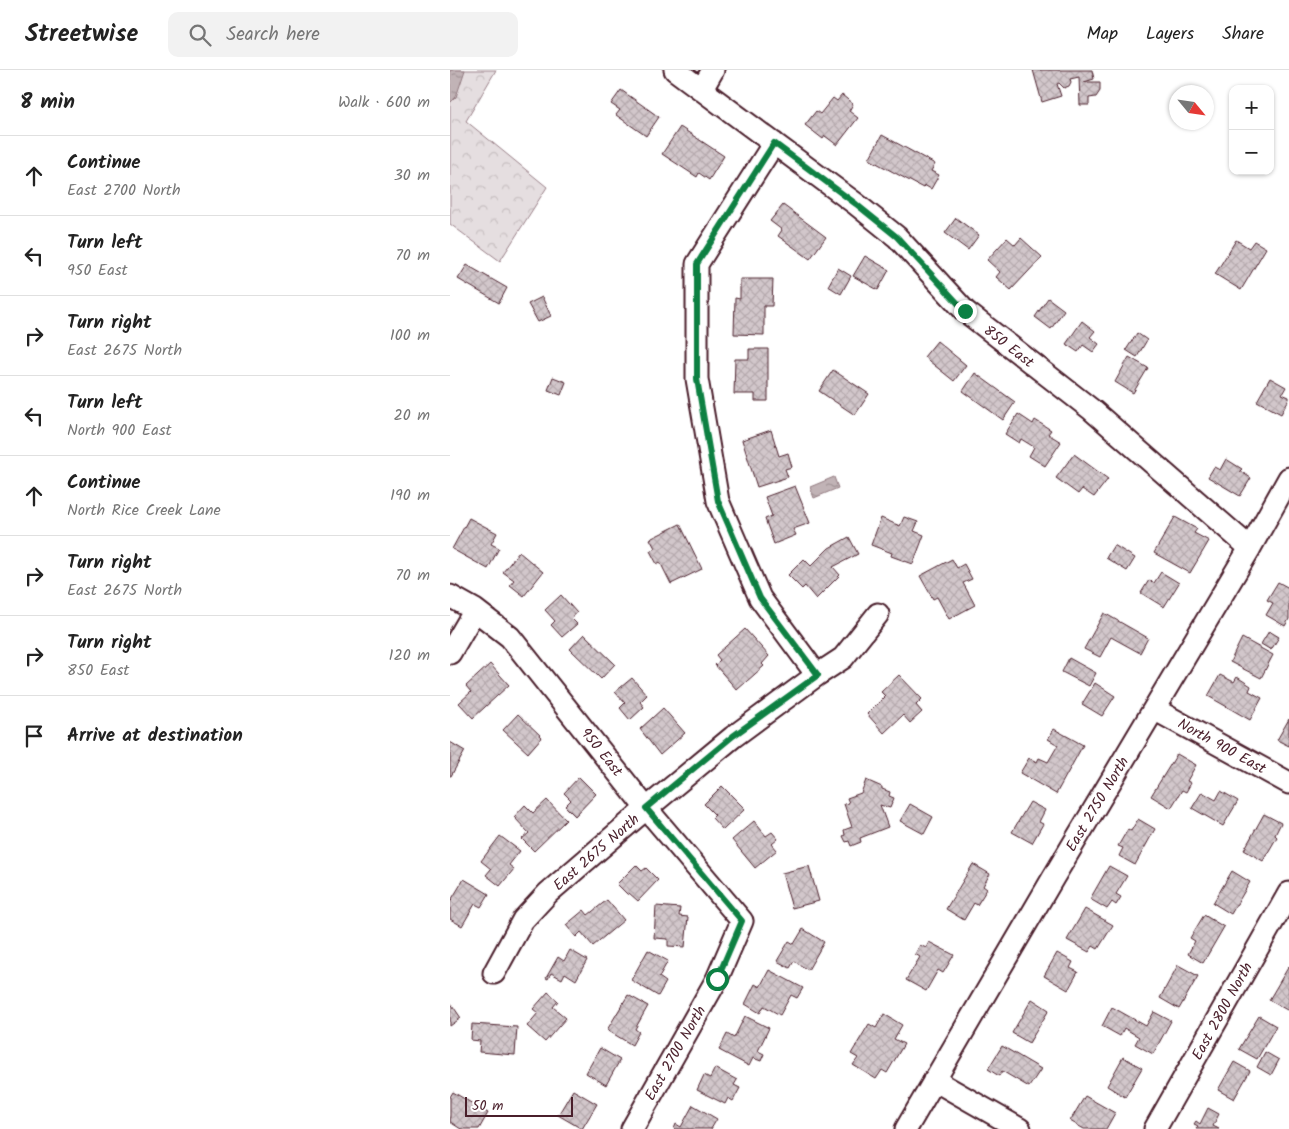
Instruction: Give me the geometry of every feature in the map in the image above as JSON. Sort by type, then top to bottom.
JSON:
[{"type":"street","name":"850 East","points":[[675,70],[856,204],[897,237],[965,311],[1092,410],[1250,548]]},
{"type":"street","points":[[702,89],[713,70]]},
{"type":"street","points":[[774,143],[697,264],[697,379],[718,501],[760,598],[818,675]]},
{"type":"street","name":"East 2750 North","points":[[906,1129],[1250,548],[1289,478]]},
{"type":"street","name":"950 East","points":[[450,596],[475,610],[510,638],[646,808],[742,921]]},
{"type":"street","points":[[450,653],[475,610]]},
{"type":"street","name":"East 2675 North","points":[[494,973],[523,920],[548,893],[733,736],[843,658],[878,614]]},
{"type":"street","name":"North 900 East","points":[[1154,709],[1289,783]]},
{"type":"street","name":"East 2800 North","points":[[1156,1129],[1289,893]]},
{"type":"street","name":"East 2700 North","points":[[632,1129],[717,979],[742,921]]},
{"type":"street","points":[[934,1080],[1020,1129]]},
{"type":"green space","points":[[450,70],[496,70],[466,121],[547,187],[500,261],[450,224]]},
{"type":"water","points":[[450,70],[465,70],[456,97],[450,103]]},
{"type":"water","points":[[834,477],[838,488],[814,498],[810,487]]},
{"type":"building","points":[[1033,70],[1092,70],[1094,79],[1084,82],[1100,82],[1100,91],[1096,97],[1089,98],[1089,105],[1080,105],[1079,77],[1070,79],[1069,86],[1064,88],[1059,83],[1057,84],[1061,96],[1042,102]]},
{"type":"building","points":[[621,90],[659,117],[646,136],[616,115],[620,110],[611,104]]},
{"type":"building","points":[[842,95],[853,104],[849,111],[858,118],[837,145],[825,136],[823,139],[805,125],[816,111],[820,114],[833,98],[837,101]]},
{"type":"building","points":[[680,127],[724,156],[709,180],[699,173],[697,177],[662,154]]},
{"type":"building","points":[[882,135],[935,164],[931,171],[939,175],[931,189],[924,185],[923,188],[869,159]]},
{"type":"building","points":[[783,205],[826,237],[810,259],[778,236],[782,230],[770,221]]},
{"type":"building","points":[[956,218],[979,235],[968,250],[945,233]]},
{"type":"building","points":[[1007,238],[1015,245],[1021,238],[1042,257],[1011,290],[996,277],[1000,272],[987,260]]},
{"type":"building","points":[[1236,240],[1249,248],[1254,241],[1266,248],[1241,290],[1215,274]]},
{"type":"building","points":[[865,256],[889,270],[878,290],[853,276]]},
{"type":"building","points":[[467,265],[507,288],[499,303],[458,279]]},
{"type":"building","points":[[838,268],[851,276],[841,294],[828,286]]},
{"type":"building","points":[[740,279],[773,279],[772,306],[764,306],[764,335],[734,334],[735,298],[740,299]]},
{"type":"building","points":[[542,297],[551,316],[538,322],[528,304]]},
{"type":"building","points":[[1048,298],[1064,310],[1051,329],[1035,317]]},
{"type":"building","points":[[1082,321],[1095,331],[1090,337],[1099,344],[1093,352],[1083,345],[1078,352],[1066,344]]},
{"type":"building","points":[[1137,333],[1147,340],[1137,357],[1126,350]]},
{"type":"building","points":[[937,341],[966,365],[954,381],[924,357]]},
{"type":"building","points":[[749,349],[768,349],[768,401],[755,401],[755,394],[734,394],[735,359],[749,359]]},
{"type":"building","points":[[1129,357],[1148,368],[1133,393],[1115,382]]},
{"type":"building","points":[[833,370],[869,394],[855,415],[819,391]]},
{"type":"building","points":[[975,373],[1015,402],[1003,420],[963,391]]},
{"type":"building","points":[[553,377],[566,382],[561,395],[548,390]]},
{"type":"building","points":[[1270,378],[1286,387],[1282,394],[1289,397],[1289,399],[1281,414],[1257,401]]},
{"type":"building","points":[[1018,414],[1033,424],[1035,420],[1051,430],[1048,434],[1061,442],[1045,466],[1029,456],[1034,447],[1021,439],[1019,443],[1005,434]]},
{"type":"building","points":[[771,430],[779,456],[788,453],[792,467],[785,469],[788,477],[757,487],[742,440]]},
{"type":"building","points":[[1074,454],[1108,479],[1094,497],[1082,489],[1078,494],[1056,478]]},
{"type":"building","points":[[1226,459],[1242,469],[1240,471],[1251,478],[1240,496],[1208,477],[1214,467],[1220,470]]},
{"type":"building","points":[[795,486],[810,523],[793,529],[796,535],[774,544],[765,519],[772,516],[765,497]]},
{"type":"building","points":[[904,517],[918,522],[914,531],[924,535],[913,564],[891,556],[892,553],[871,545],[881,518],[900,526]]},
{"type":"building","points":[[1175,517],[1197,529],[1194,533],[1209,541],[1190,573],[1154,553]]},
{"type":"building","points":[[469,518],[497,533],[491,544],[499,548],[488,569],[452,549]]},
{"type":"building","points":[[680,524],[702,569],[671,584],[660,562],[657,564],[650,551],[655,548],[650,539]]},
{"type":"building","points":[[849,537],[858,554],[833,567],[840,575],[816,599],[805,586],[802,589],[788,575],[804,559],[811,566],[829,548]]},
{"type":"building","points":[[1114,545],[1135,558],[1127,571],[1106,558]]},
{"type":"building","points":[[519,552],[543,572],[524,596],[510,585],[514,580],[503,572]]},
{"type":"building","points":[[952,559],[957,568],[964,564],[972,579],[963,583],[975,605],[949,619],[937,597],[933,599],[920,576]]},
{"type":"building","points":[[1161,572],[1179,583],[1164,607],[1141,593],[1149,580],[1154,583]]},
{"type":"building","points":[[1278,582],[1289,588],[1289,619],[1285,626],[1266,615],[1273,603],[1267,600]]},
{"type":"building","points":[[561,595],[577,613],[571,618],[577,624],[562,637],[551,625],[555,621],[545,610]]},
{"type":"building","points":[[1104,613],[1148,638],[1140,653],[1111,637],[1100,657],[1084,649]]},
{"type":"building","points":[[745,629],[769,656],[762,664],[764,666],[737,690],[715,665],[720,660],[716,655]]},
{"type":"building","points":[[1269,631],[1279,637],[1271,650],[1261,644]]},
{"type":"building","points":[[584,634],[615,664],[601,679],[570,649]]},
{"type":"building","points":[[1242,638],[1273,655],[1261,678],[1230,662]]},
{"type":"building","points":[[1069,658],[1096,673],[1089,686],[1062,672]]},
{"type":"building","points":[[490,664],[509,685],[473,718],[459,703],[471,692],[466,686]]},
{"type":"building","points":[[899,675],[922,699],[916,705],[922,712],[910,723],[903,715],[884,733],[867,714],[885,696],[881,692]]},
{"type":"building","points":[[1220,675],[1234,682],[1237,677],[1251,686],[1249,691],[1262,698],[1250,720],[1208,696]]},
{"type":"building","points":[[632,678],[647,695],[640,702],[644,707],[630,720],[620,708],[625,703],[615,692]]},
{"type":"building","points":[[1095,683],[1115,696],[1102,716],[1082,704]]},
{"type":"building","points":[[663,708],[685,733],[660,755],[640,729]]},
{"type":"building","points":[[518,714],[542,737],[528,753],[503,730]]},
{"type":"building","points":[[1289,719],[1289,746],[1277,740]]},
{"type":"building","points":[[1054,729],[1083,745],[1056,794],[1020,773],[1029,758],[1037,762],[1039,758],[1048,762],[1058,745],[1048,739]]},
{"type":"building","points":[[450,742],[465,751],[451,776],[450,776]]},
{"type":"building","points":[[1177,754],[1196,765],[1187,781],[1191,783],[1186,792],[1182,790],[1171,808],[1151,796]]},
{"type":"building","points":[[579,777],[596,794],[575,816],[565,806],[571,800],[564,793]]},
{"type":"building","points":[[866,780],[890,792],[889,796],[894,798],[890,808],[880,805],[888,827],[860,838],[861,842],[851,846],[849,841],[846,842],[843,836],[845,835],[844,830],[852,827],[844,804],[849,803],[847,798],[861,793]]},
{"type":"building","points":[[722,786],[745,809],[723,830],[712,818],[715,815],[704,804]]},
{"type":"building","points":[[1221,791],[1238,801],[1223,826],[1192,808],[1202,792],[1216,800]]},
{"type":"building","points":[[547,800],[566,820],[534,851],[522,839],[529,833],[514,817],[525,805],[533,813]]},
{"type":"building","points":[[1030,802],[1045,810],[1039,822],[1043,824],[1032,843],[1012,832]]},
{"type":"building","points":[[910,804],[933,817],[924,834],[900,821]]},
{"type":"building","points":[[1264,814],[1281,823],[1275,835],[1277,837],[1263,861],[1244,850]]},
{"type":"building","points":[[1138,819],[1155,829],[1135,865],[1119,856],[1123,848],[1118,846],[1128,829],[1131,831]]},
{"type":"building","points":[[754,821],[766,836],[772,832],[778,839],[772,844],[777,850],[755,868],[732,840]]},
{"type":"building","points":[[500,836],[520,851],[509,865],[514,869],[500,886],[486,875],[491,869],[481,861]]},
{"type":"building","points":[[973,864],[990,874],[983,886],[987,889],[977,905],[974,903],[964,920],[946,909]]},
{"type":"building","points":[[636,865],[642,871],[646,868],[658,880],[638,901],[629,893],[628,895],[617,884]]},
{"type":"building","points":[[809,866],[819,901],[792,908],[782,873]]},
{"type":"building","points":[[1109,866],[1127,876],[1116,894],[1121,897],[1116,905],[1112,902],[1107,909],[1090,899]]},
{"type":"building","points":[[1232,871],[1250,882],[1231,914],[1213,903]]},
{"type":"building","points":[[464,879],[489,894],[481,907],[475,904],[462,926],[450,919],[450,902]]},
{"type":"building","points":[[607,900],[624,920],[593,946],[581,932],[576,937],[566,925],[584,910],[588,915]]},
{"type":"building","points":[[656,906],[680,908],[679,916],[688,917],[685,947],[668,946],[668,939],[654,938]]},
{"type":"building","points":[[1085,909],[1113,925],[1098,949],[1093,946],[1089,952],[1067,940]]},
{"type":"building","points":[[1204,915],[1224,927],[1203,963],[1188,954],[1195,941],[1190,938]]},
{"type":"building","points":[[803,929],[824,942],[808,970],[794,961],[790,968],[777,961],[789,941],[794,944]]},
{"type":"building","points":[[929,942],[954,955],[943,973],[938,970],[926,991],[906,980],[920,957],[915,954],[920,945],[926,948]]},
{"type":"building","points":[[570,950],[587,960],[576,980],[565,973],[562,979],[551,973],[548,979],[546,978],[558,957],[564,961]]},
{"type":"building","points":[[648,950],[668,961],[659,977],[666,982],[658,996],[631,980]]},
{"type":"building","points":[[1057,953],[1073,962],[1070,968],[1078,972],[1068,990],[1044,976]]},
{"type":"building","points":[[1178,965],[1198,976],[1179,1009],[1160,998]]},
{"type":"building","points":[[1289,966],[1289,1006],[1287,1010],[1269,1000]]},
{"type":"building","points":[[769,970],[803,988],[797,998],[791,995],[780,1015],[764,1006],[760,1013],[745,1004],[755,984],[760,987]]},
{"type":"building","points":[[548,992],[558,1001],[553,1007],[566,1018],[545,1042],[527,1026],[538,1013],[533,1009]]},
{"type":"building","points":[[628,995],[648,1006],[635,1029],[639,1032],[632,1045],[607,1030]]},
{"type":"building","points":[[1032,999],[1049,1010],[1029,1043],[1012,1033]]},
{"type":"building","points":[[450,1002],[461,1018],[450,1026]]},
{"type":"building","points":[[1112,1007],[1146,1026],[1154,1012],[1171,1021],[1153,1054],[1135,1044],[1139,1037],[1124,1028],[1120,1036],[1102,1026]]},
{"type":"building","points":[[884,1014],[902,1025],[894,1039],[904,1044],[887,1073],[882,1070],[876,1079],[853,1065],[858,1058],[851,1054],[869,1024],[876,1028]]},
{"type":"building","points":[[745,1016],[769,1028],[758,1051],[764,1054],[761,1061],[753,1058],[749,1066],[719,1050],[727,1034],[734,1038]]},
{"type":"building","points":[[1259,1016],[1276,1026],[1257,1059],[1239,1049]]},
{"type":"building","points":[[472,1024],[517,1027],[515,1055],[479,1052],[480,1041],[471,1040]]},
{"type":"building","points":[[1002,1046],[1041,1069],[1029,1087],[1002,1071],[999,1076],[988,1069]]},
{"type":"building","points":[[600,1048],[620,1060],[606,1085],[586,1073]]},
{"type":"building","points":[[1265,1052],[1279,1060],[1271,1075],[1257,1067]]},
{"type":"building","points":[[1123,1057],[1142,1068],[1125,1097],[1107,1086]]},
{"type":"building","points":[[1234,1062],[1250,1071],[1234,1099],[1218,1090]]},
{"type":"building","points":[[715,1068],[737,1080],[734,1085],[740,1088],[733,1101],[728,1098],[725,1104],[697,1090],[704,1075],[710,1078]]},
{"type":"building","points":[[573,1090],[597,1104],[582,1129],[558,1115]]},
{"type":"building","points":[[453,1092],[488,1113],[479,1129],[461,1129],[450,1122],[450,1097]]},
{"type":"building","points":[[1085,1096],[1115,1113],[1106,1129],[1084,1129],[1070,1121]]},
{"type":"building","points":[[693,1105],[717,1119],[711,1129],[674,1129],[676,1124],[681,1127]]},
{"type":"building","points":[[1208,1108],[1219,1114],[1213,1126],[1219,1129],[1196,1129],[1198,1126],[1194,1124],[1196,1121],[1200,1124]]},
{"type":"route","points":[[717,979],[742,921],[646,808],[733,736],[818,675],[760,598],[718,501],[697,379],[697,264],[774,143],[897,237],[965,311]]}]
